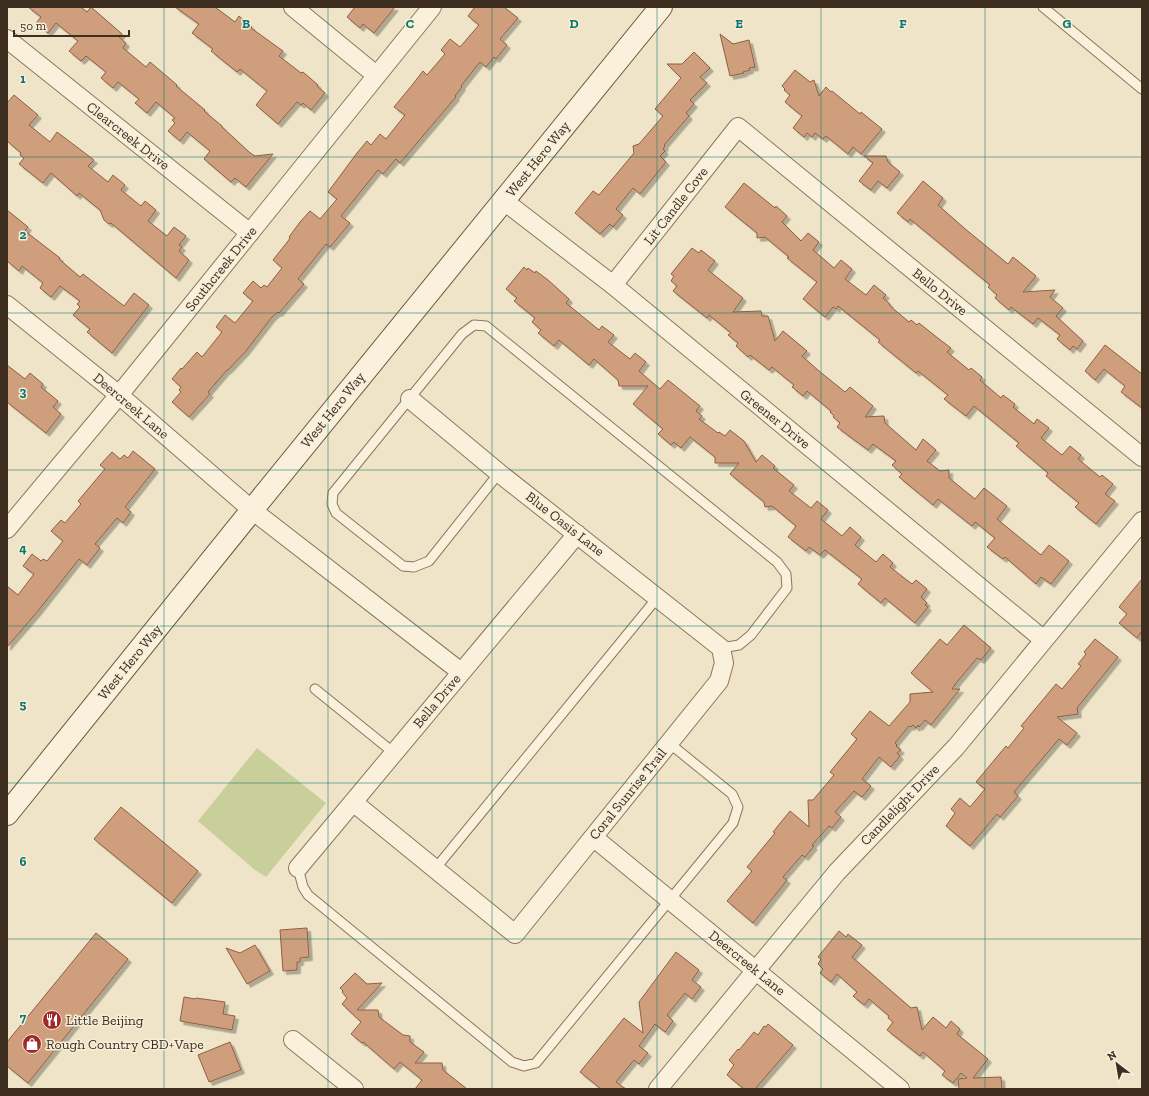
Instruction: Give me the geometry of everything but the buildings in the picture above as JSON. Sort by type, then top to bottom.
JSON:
[{"type":"main road","name":"West Hero Way","points":[[7,814],[661,7]]},
{"type":"street","points":[[292,7],[376,75]]},
{"type":"street","name":"Southcreek Drive","points":[[7,529],[119,395],[432,7]]},
{"type":"street","name":"Clearcreek Drive","points":[[7,39],[250,233]]},
{"type":"street","name":"Lit Candle Cove","points":[[613,286],[738,127]]},
{"type":"street","name":"Bello Drive","points":[[738,127],[1142,457]]},
{"type":"street","name":"Greener Drive","points":[[504,200],[613,286],[1044,640]]},
{"type":"street","name":"Deercreek Lane","points":[[7,305],[119,395],[252,510],[461,672]]},
{"type":"street","name":"Blue Oasis Lane","points":[[410,399],[499,473],[721,648]]},
{"type":"street","name":"Candlelight Drive","points":[[658,1089],[837,872],[956,747],[1142,521]]},
{"type":"street","name":"Bella Drive","points":[[298,868],[577,534]]},
{"type":"street","name":"Coral Sunrise Trail","points":[[436,869],[515,934],[719,681],[724,663],[721,648]]},
{"type":"street","points":[[353,802],[436,869]]},
{"type":"street","name":"Deercreek Lane","points":[[593,837],[900,1089]]},
{"type":"street","points":[[293,1040],[354,1089]]},
{"type":"lane","points":[[1043,7],[1142,89]]},
{"type":"lane","points":[[499,473],[429,561],[414,567],[403,566],[336,513],[332,504],[333,493],[462,334],[474,325],[486,326],[777,562],[786,574],[787,588],[751,636],[739,645],[721,648]]},
{"type":"lane","points":[[436,869],[657,598]]},
{"type":"lane","points":[[315,689],[394,753]]},
{"type":"lane","points":[[298,868],[303,887],[308,895],[512,1062],[524,1066],[536,1063],[734,823],[738,807],[732,794],[669,743]]},
{"type":"green space","points":[[257,748],[326,803],[266,877],[255,870],[198,821]]},
{"type":"place","name":"Little Beijing","points":[[52,1020]]},
{"type":"place","name":"Rough Country CBD+Vape","points":[[32,1044]]}]
